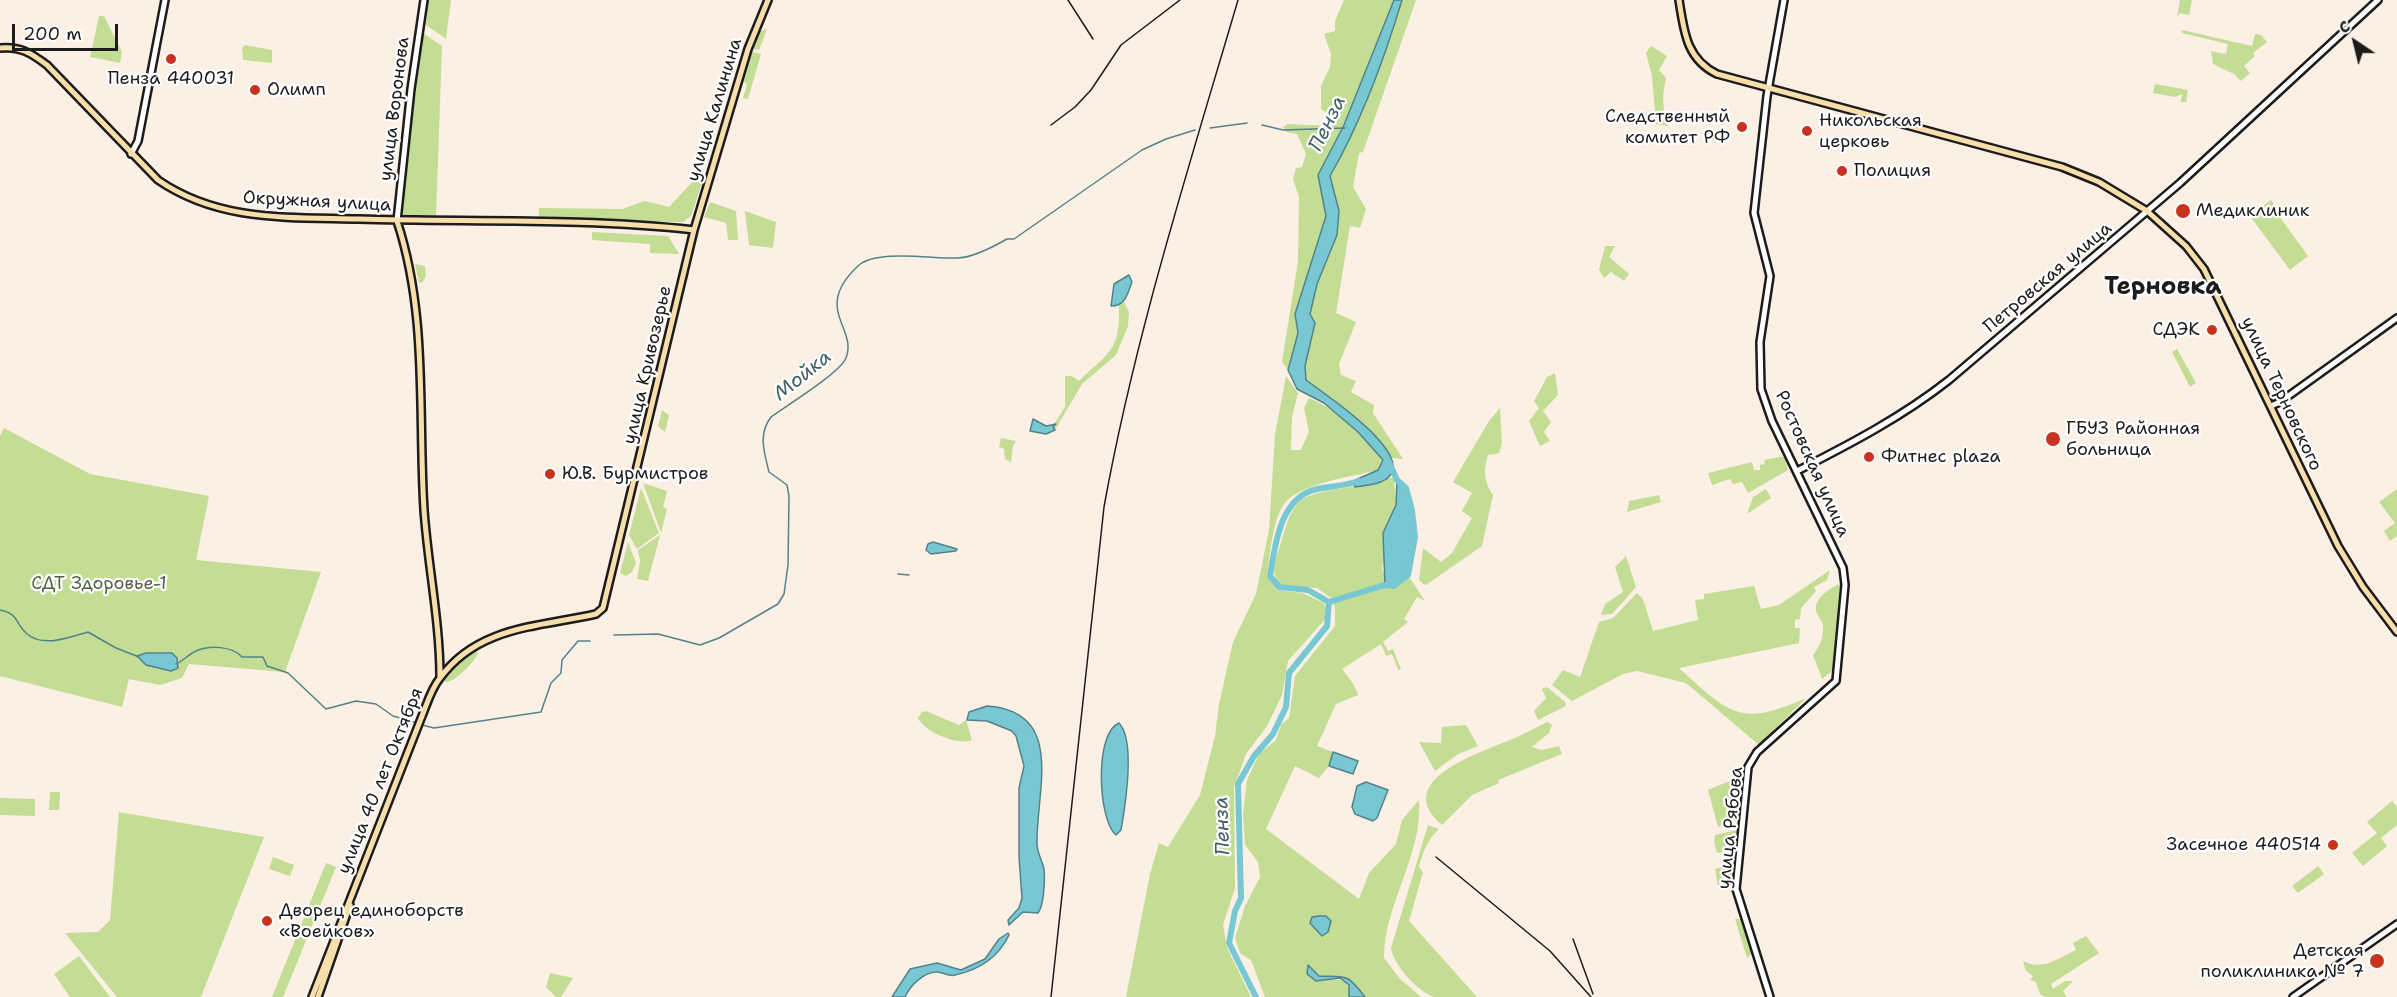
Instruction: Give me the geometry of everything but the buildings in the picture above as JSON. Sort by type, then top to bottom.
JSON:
[{"type":"main road","name":"улица Калинина","points":[[694,230],[748,49],[768,0]]},
{"type":"main road","name":"улица Терновского","points":[[1679,0],[1687,45],[1705,68],[1768,88],[2062,167],[2099,182],[2147,212],[2186,246],[2204,269],[2344,557],[2397,632]]},
{"type":"main road","name":"Окружная улица","points":[[0,48],[22,49],[47,65],[158,180],[175,192],[213,208],[268,217],[694,230]]},
{"type":"main road","points":[[397,221],[414,292],[420,379],[424,510],[440,678]]},
{"type":"main road","name":"улица Кривозерье","points":[[440,678],[471,648],[487,638],[519,628],[596,614],[603,608],[694,230]]},
{"type":"main road","name":"улица 40 лет Октября","points":[[312,997],[422,716],[440,678]]},
{"type":"main road","points":[[318,997],[353,892]]},
{"type":"street","points":[[131,154],[138,141],[165,0]]},
{"type":"street","name":"улица Воронова","points":[[397,221],[410,93],[424,0]]},
{"type":"street","name":"Ростовская улица","points":[[1784,0],[1768,88],[1754,213],[1770,276],[1760,342],[1761,389],[1772,421],[1843,568],[1845,585],[1839,657]]},
{"type":"street","name":"Петровская улица","points":[[1797,471],[1879,428],[1921,402],[2147,212],[2378,0]]},
{"type":"street","points":[[2271,406],[2397,318]]},
{"type":"street","name":"улица Рябова","points":[[1770,997],[1736,889],[1748,767],[1757,752],[1836,681],[1839,657]]},
{"type":"street","points":[[2293,997],[2397,924]]},
{"type":"green space","points":[[428,0],[451,0],[446,39],[426,25]]},
{"type":"green space","points":[[1344,0],[1394,0],[1344,125],[1318,175],[1326,216],[1296,314],[1298,333],[1288,370],[1282,362],[1298,261],[1299,197],[1293,179],[1296,168],[1302,167],[1306,154],[1297,134],[1286,132],[1283,127],[1288,124],[1331,126],[1336,119],[1321,109],[1321,86],[1330,67],[1331,54],[1324,34],[1335,31],[1335,21]]},
{"type":"green space","points":[[1402,0],[1416,0],[1363,152],[1359,153],[1353,187],[1366,209],[1360,228],[1350,226],[1336,313],[1356,322],[1339,364],[1341,375],[1356,381],[1351,392],[1374,405],[1373,413],[1403,459],[1392,458],[1374,435],[1330,396],[1306,380],[1305,366],[1315,323],[1310,314],[1317,284],[1337,235],[1339,211],[1329,176],[1371,90]]},
{"type":"green space","points":[[2180,0],[2192,0],[2189,15],[2180,13],[2177,17]]},
{"type":"green space","points":[[99,16],[104,16],[122,52],[120,63],[90,57]]},
{"type":"green space","points":[[767,29],[759,50],[752,48],[758,32]]},
{"type":"green space","points":[[2182,30],[2252,46],[2255,34],[2261,35],[2267,42],[2253,53],[2255,56],[2244,66],[2250,73],[2241,81],[2234,74],[2213,64],[2211,51],[2226,54],[2228,44],[2182,33]]},
{"type":"green space","points":[[423,33],[442,46],[436,216],[404,215],[401,210]]},
{"type":"green space","points":[[245,45],[272,50],[272,63],[243,60],[242,48]]},
{"type":"green space","points":[[1651,46],[1667,56],[1659,70],[1666,78],[1663,102],[1668,126],[1656,124],[1652,76],[1646,53]]},
{"type":"green space","points":[[752,52],[761,54],[748,99],[743,98],[747,85],[744,81]]},
{"type":"green space","points":[[2155,84],[2188,90],[2186,102],[2181,102],[2182,94],[2175,97],[2153,93]]},
{"type":"green space","points":[[696,178],[703,180],[691,216],[683,222],[539,221],[539,208],[622,209],[645,201],[669,207]]},
{"type":"green space","points":[[2271,200],[2276,207],[2274,209],[2308,256],[2290,270],[2250,216]]},
{"type":"green space","points":[[710,202],[736,211],[738,240],[728,240],[726,223],[704,217]]},
{"type":"green space","points":[[745,211],[776,222],[773,248],[749,245]]},
{"type":"green space","points":[[592,232],[668,236],[679,254],[650,253],[650,244],[592,240]]},
{"type":"green space","points":[[1605,246],[1615,246],[1609,257],[1629,274],[1624,281],[1611,272],[1604,278],[1599,270]]},
{"type":"green space","points":[[415,264],[425,266],[426,276],[423,282],[419,283]]},
{"type":"green space","points":[[1124,302],[1129,312],[1128,326],[1116,355],[1082,384],[1055,430],[1052,427],[1065,407],[1065,376],[1072,376],[1079,381],[1106,356],[1115,342],[1118,332],[1119,306]]},
{"type":"green space","points":[[2177,349],[2196,383],[2190,387],[2172,352]]},
{"type":"green space","points":[[1555,373],[1558,395],[1543,411],[1551,422],[1544,432],[1550,441],[1540,446],[1529,421],[1539,408],[1534,401],[1547,377]]},
{"type":"green space","points":[[1286,376],[1298,393],[1292,417],[1291,450],[1301,450],[1309,432],[1304,408],[1309,398],[1331,409],[1384,460],[1378,470],[1314,486],[1291,497],[1280,511],[1274,529],[1267,576],[1277,590],[1302,593],[1324,603],[1328,616],[1288,661],[1282,695],[1267,726],[1246,754],[1234,787],[1235,888],[1223,925],[1227,948],[1251,997],[1126,997],[1150,874],[1159,843],[1168,847],[1200,795],[1215,736],[1219,704],[1233,642],[1256,594],[1269,530],[1275,435]]},
{"type":"green space","points":[[1500,408],[1502,443],[1499,453],[1488,455],[1485,466],[1486,481],[1493,495],[1482,546],[1426,585],[1423,584],[1419,580],[1423,548],[1441,562],[1452,553],[1472,518],[1462,511],[1472,493],[1453,482],[1489,421]]},
{"type":"green space","points":[[662,410],[669,415],[665,432],[658,426]]},
{"type":"green space","name":"СДТ Здоровье-1","points":[[4,428],[90,474],[209,496],[196,560],[321,572],[285,672],[189,664],[182,678],[160,685],[129,679],[122,707],[0,676],[0,436]]},
{"type":"green space","points":[[1001,438],[1016,441],[1011,462],[1005,459],[1004,449],[999,447]]},
{"type":"green space","points":[[1785,457],[1788,470],[1748,493],[1742,482],[1733,484],[1730,479],[1712,485],[1708,473],[1752,462],[1754,470],[1760,470],[1760,465],[1765,464],[1764,460]]},
{"type":"green space","points":[[1386,478],[1394,478],[1396,505],[1383,533],[1385,548],[1382,570],[1394,586],[1408,575],[1425,601],[1417,597],[1404,619],[1408,622],[1383,642],[1388,651],[1393,649],[1401,669],[1398,670],[1392,654],[1386,656],[1381,644],[1342,669],[1354,685],[1358,695],[1336,704],[1317,746],[1333,752],[1329,766],[1319,778],[1295,766],[1266,829],[1359,899],[1369,873],[1396,844],[1402,820],[1419,800],[1419,820],[1415,840],[1390,918],[1384,958],[1400,979],[1421,997],[1365,997],[1347,978],[1319,976],[1311,968],[1316,981],[1344,981],[1349,989],[1349,997],[1265,997],[1251,960],[1240,953],[1235,938],[1245,906],[1260,877],[1258,862],[1245,845],[1243,814],[1247,780],[1259,754],[1276,740],[1281,725],[1289,718],[1295,676],[1335,626],[1335,608],[1331,598],[1317,588],[1280,585],[1275,576],[1275,562],[1289,518],[1298,503],[1313,495],[1379,483]]},
{"type":"green space","points":[[643,483],[667,491],[663,507],[667,509],[661,533]]},
{"type":"green space","points":[[641,488],[659,533],[637,549],[629,535]]},
{"type":"green space","points":[[1766,489],[1771,498],[1747,514],[1753,497]]},
{"type":"green space","points":[[2397,489],[2397,536],[2390,541],[2384,531],[2395,523],[2379,502]]},
{"type":"green space","points":[[1659,495],[1661,502],[1627,512],[1629,501]]},
{"type":"green space","points":[[660,535],[648,581],[637,579],[640,561],[638,550]]},
{"type":"green space","points":[[628,542],[636,563],[632,572],[626,576],[620,573]]},
{"type":"green space","points":[[1626,556],[1636,587],[1612,614],[1601,615],[1605,604],[1623,592],[1615,567]]},
{"type":"green space","points":[[1830,570],[1827,580],[1814,587],[1816,591],[1801,608],[1800,619],[1795,620],[1795,628],[1800,628],[1799,643],[1679,668],[1711,697],[1737,712],[1751,714],[1766,712],[1806,698],[1759,745],[1686,683],[1637,671],[1623,674],[1572,701],[1552,685],[1563,670],[1580,677],[1599,622],[1613,618],[1637,593],[1643,599],[1653,631],[1698,620],[1695,600],[1704,599],[1704,594],[1754,586],[1761,609],[1779,605]]},
{"type":"green space","points":[[1840,584],[1834,665],[1832,671],[1822,679],[1813,655],[1821,641],[1823,628],[1816,606],[1824,594]]},
{"type":"green space","points":[[475,650],[478,653],[468,667],[454,679],[445,682],[459,661]]},
{"type":"green space","points":[[1547,687],[1565,702],[1566,706],[1538,720],[1534,711],[1546,698],[1542,689]]},
{"type":"green space","points":[[926,711],[959,725],[966,720],[972,740],[958,741],[934,733],[918,718],[922,712]]},
{"type":"green space","points":[[1547,722],[1552,725],[1549,733],[1532,747],[1542,750],[1559,746],[1562,754],[1498,780],[1499,783],[1472,795],[1442,825],[1429,810],[1426,796],[1432,783],[1443,772],[1475,754],[1516,738]]},
{"type":"green space","points":[[1466,725],[1478,746],[1458,754],[1435,771],[1419,742],[1441,743],[1442,727]]},
{"type":"green space","points":[[1741,776],[1737,820],[1718,827],[1708,790]]},
{"type":"green space","points":[[50,792],[60,792],[59,810],[49,810]]},
{"type":"green space","points":[[0,798],[35,799],[35,816],[0,815]]},
{"type":"green space","points":[[2392,801],[2397,807],[2397,825],[2381,838],[2387,846],[2363,866],[2352,853],[2377,833],[2367,822]]},
{"type":"green space","points":[[119,812],[264,837],[201,997],[117,997],[65,933],[98,932],[110,920]]},
{"type":"green space","points":[[1428,825],[1439,829],[1428,842],[1422,856],[1419,867],[1423,872],[1409,921],[1477,997],[1434,997],[1428,994],[1407,977],[1396,962],[1391,948]]},
{"type":"green space","points":[[1737,830],[1737,853],[1732,857],[1728,852],[1717,853],[1715,835]]},
{"type":"green space","points":[[273,857],[294,865],[290,876],[269,869]]},
{"type":"green space","points":[[326,863],[336,867],[283,997],[272,997]]},
{"type":"green space","points":[[1734,864],[1732,883],[1718,886],[1715,869]]},
{"type":"green space","points":[[2318,866],[2324,874],[2298,893],[2292,886]]},
{"type":"green space","points":[[1735,919],[1740,919],[1752,953],[1747,958]]},
{"type":"green space","points":[[2086,936],[2099,953],[2051,984],[2053,989],[2065,981],[2073,981],[2063,991],[2067,997],[2046,997],[2040,994],[2036,982],[2030,980],[2033,976],[2026,971],[2023,961],[2037,965],[2056,960],[2076,950],[2073,943]]},
{"type":"green space","points":[[79,956],[110,997],[70,997],[54,974]]},
{"type":"green space","points":[[550,973],[573,978],[561,997],[556,997],[546,987]]},
{"type":"water","points":[[1394,0],[1402,0],[1388,45],[1362,112],[1330,176],[1339,211],[1337,235],[1317,284],[1310,314],[1315,323],[1305,366],[1306,380],[1368,429],[1383,445],[1392,461],[1391,474],[1378,483],[1355,487],[1353,481],[1378,470],[1383,460],[1358,432],[1324,403],[1297,389],[1288,370],[1298,333],[1295,314],[1326,216],[1318,175],[1344,125]]},
{"type":"water","points":[[1129,275],[1132,282],[1123,302],[1111,306],[1114,284]]},
{"type":"water","points":[[1033,419],[1046,426],[1056,424],[1053,427],[1055,430],[1046,434],[1030,431]]},
{"type":"water","points":[[1397,480],[1405,489],[1410,500],[1414,538],[1408,575],[1394,586],[1385,585],[1383,533],[1396,505]]},
{"type":"water","points":[[933,542],[957,549],[931,554],[926,550],[928,544]]},
{"type":"water","points":[[146,653],[172,653],[177,658],[178,668],[171,671],[146,665],[137,656]]},
{"type":"water","points":[[987,706],[1012,711],[1028,722],[1037,738],[1041,757],[1042,778],[1037,843],[1044,869],[1043,899],[1038,913],[1023,912],[1009,925],[1008,920],[1019,908],[1022,898],[1019,857],[1019,788],[1024,766],[1016,736],[1012,731],[987,721],[967,720],[969,712]]},
{"type":"water","points":[[1119,723],[1127,744],[1128,775],[1121,830],[1116,835],[1105,813],[1101,777],[1105,743],[1111,730]]},
{"type":"water","points":[[1333,752],[1358,761],[1353,774],[1329,766]]},
{"type":"water","points":[[1366,782],[1388,790],[1377,818],[1373,821],[1355,814],[1352,807],[1357,786]]},
{"type":"water","points":[[1326,916],[1331,921],[1328,932],[1322,936],[1310,923],[1312,917]]},
{"type":"water","points":[[1008,933],[1005,943],[980,966],[953,975],[937,972],[927,974],[910,988],[905,997],[892,997],[910,969],[937,963],[961,970],[985,959],[999,939]]},
{"type":"water","points":[[1308,965],[1319,976],[1340,976],[1349,980],[1365,997],[1349,997],[1349,985],[1340,978],[1316,981],[1307,974]]},
{"type":"waterway","points":[[1210,128],[1247,123]]},
{"type":"waterway","points":[[1262,125],[1283,130],[1345,128]]},
{"type":"waterway","name":"Мойка","points":[[614,635],[658,634],[700,645],[719,638],[778,604],[784,594],[788,565],[789,496],[787,485],[769,472],[763,443],[764,430],[771,417],[824,380],[846,358],[848,347],[839,317],[838,294],[845,281],[858,266],[866,261],[891,256],[963,258],[983,252],[1007,239],[1014,239],[1142,150],[1166,139],[1195,130]]},
{"type":"waterway","points":[[1359,481],[1317,489],[1305,494],[1287,512],[1277,537],[1270,576],[1279,587],[1308,590],[1329,602],[1385,585],[1394,586],[1408,575],[1415,537],[1412,510],[1406,488],[1397,480],[1389,462]]},
{"type":"waterway","points":[[898,574],[909,575]]},
{"type":"waterway","name":"Пенза","points":[[1256,997],[1229,943],[1235,911],[1241,898],[1238,784],[1254,756],[1273,734],[1286,707],[1289,673],[1327,626],[1329,602]]},
{"type":"waterway","name":"Мойка","points":[[0,610],[11,614],[23,630],[34,638],[49,641],[88,632],[116,648],[139,657]]},
{"type":"waterway","name":"Мойка","points":[[422,725],[434,728],[541,712],[551,683],[561,673],[562,660],[578,641],[590,641]]},
{"type":"waterway","name":"Мойка","points":[[176,664],[193,652],[208,648],[227,649],[242,657],[263,657],[267,666],[288,673],[326,709],[356,701],[376,704],[393,716],[417,723]]},
{"type":"railway","points":[[1068,0],[1093,39]]},
{"type":"railway","points":[[1051,125],[1075,107],[1091,90],[1121,45],[1180,0]]},
{"type":"railway","points":[[1051,997],[1104,507],[1147,315],[1238,0]]},
{"type":"railway","points":[[1436,857],[1550,951],[1591,997]]},
{"type":"railway","points":[[1573,939],[1593,994]]},
{"type":"place","name":"Пенза 440031","points":[[171,59]]},
{"type":"place","name":"Олимп","points":[[255,90]]},
{"type":"place","name":"Следственный комитет РФ","points":[[1742,127]]},
{"type":"place","name":"Никольская церковь","points":[[1807,131]]},
{"type":"place","name":"Полиция","points":[[1842,171]]},
{"type":"place","name":"Медиклиник","points":[[2183,211]]},
{"type":"place","name":"СДЭК","points":[[2212,330]]},
{"type":"place","name":"ГБУЗ Районная больница","points":[[2053,439]]},
{"type":"place","name":"Фитнес plaza","points":[[1869,457]]},
{"type":"place","name":"Ю.В. Бурмистров","points":[[550,474]]},
{"type":"place","name":"Засечное 440514","points":[[2333,845]]},
{"type":"place","name":"Дворец единоборств «Воейков»","points":[[267,921]]},
{"type":"place","name":"Детская поликлиника № 7","points":[[2377,961]]},
{"type":"district","name":"Терновка","points":[[2163,288]]}]
